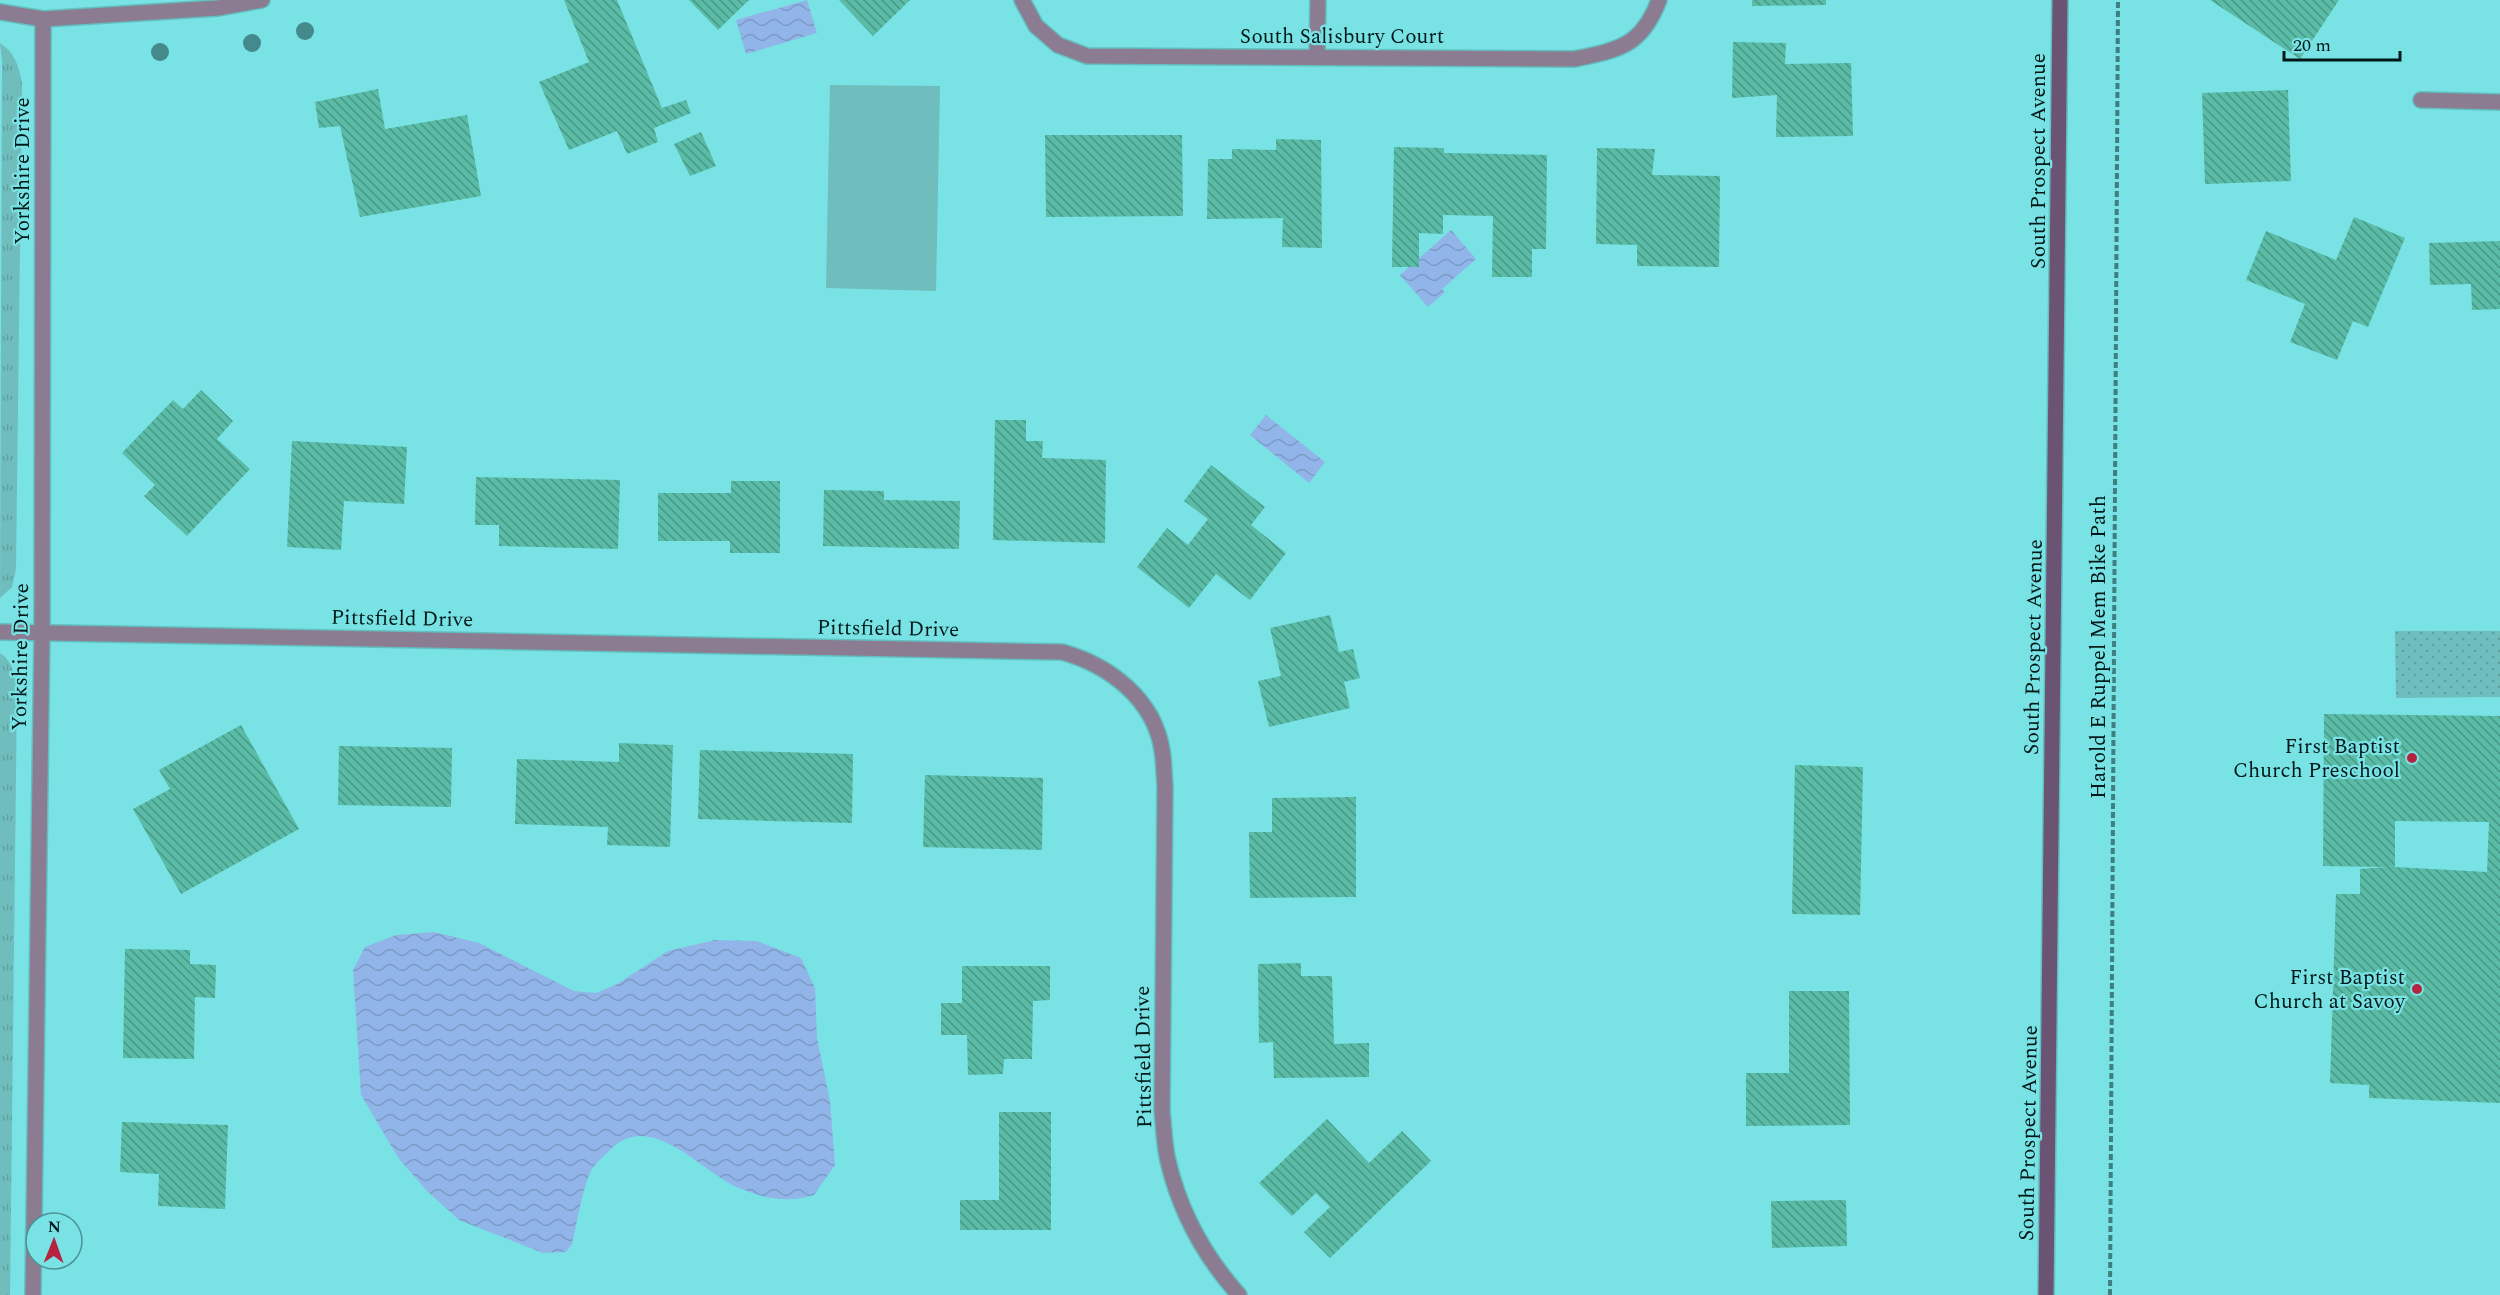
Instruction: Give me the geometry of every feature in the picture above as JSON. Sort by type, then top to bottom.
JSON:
[{"type":"main road","name":"South Prospect Avenue","points":[[2046,1295],[2060,0]]},
{"type":"street","points":[[0,12],[43,19],[218,8],[262,0]]},
{"type":"street","name":"South Salisbury Court","points":[[1022,0],[1036,26],[1058,45],[1087,56],[1574,59],[1616,50],[1636,39],[1652,20],[1659,0]]},
{"type":"street","points":[[1317,57],[1318,0]]},
{"type":"street","name":"Yorkshire Drive","points":[[33,1295],[42,632],[43,19]]},
{"type":"street","points":[[2421,100],[2500,102]]},
{"type":"street","name":"Pittsfield Drive","points":[[0,632],[1062,652],[1080,657],[1108,671],[1134,692],[1151,717],[1162,748],[1165,787],[1162,1111],[1167,1159],[1180,1205],[1199,1243],[1239,1295]]},
{"type":"path","name":"Harold E Ruppel Mem Bike Path","points":[[2110,1295],[2118,0]]},
{"type":"green space","points":[[0,43],[16,60],[22,83],[16,569],[12,587],[0,598],[2,61]]},
{"type":"green space","points":[[830,85],[940,86],[936,291],[826,288]]},
{"type":"green space","points":[[2395,631],[2500,631],[2500,697],[2396,698]]},
{"type":"green space","points":[[0,653],[10,663],[17,687],[10,1295],[0,1295]]},
{"type":"water","points":[[807,0],[817,33],[746,54],[736,20]]},
{"type":"water","points":[[1451,230],[1476,259],[1442,289],[1445,292],[1428,307],[1400,275]]},
{"type":"water","points":[[1266,415],[1325,462],[1309,483],[1250,435]]},
{"type":"water","points":[[434,932],[479,943],[574,991],[596,993],[617,984],[668,951],[715,940],[757,941],[801,958],[815,988],[817,1038],[830,1101],[835,1165],[814,1195],[795,1199],[776,1199],[739,1188],[675,1147],[658,1139],[641,1136],[624,1140],[608,1152],[591,1170],[572,1244],[566,1252],[543,1253],[459,1220],[427,1191],[399,1159],[361,1095],[353,970],[365,947],[396,935]]},
{"type":"building","points":[[564,0],[617,0],[662,108],[686,100],[691,113],[654,128],[658,142],[627,154],[617,131],[569,150],[539,82],[589,62]]},
{"type":"building","points":[[689,0],[749,0],[718,30]]},
{"type":"building","points":[[839,0],[910,0],[873,36]]},
{"type":"building","points":[[1752,0],[1826,0],[1826,5],[1752,6]]},
{"type":"building","points":[[2210,0],[2339,0],[2300,59]]},
{"type":"building","points":[[1733,42],[1786,43],[1785,64],[1851,63],[1853,136],[1776,137],[1777,95],[1732,98]]},
{"type":"building","points":[[378,89],[385,129],[467,115],[481,196],[360,217],[340,126],[319,128],[315,102]]},
{"type":"building","points":[[2288,90],[2291,181],[2205,184],[2202,93]]},
{"type":"building","points":[[701,132],[716,166],[690,176],[674,144]]},
{"type":"building","points":[[1045,135],[1182,135],[1183,216],[1046,217]]},
{"type":"building","points":[[1276,139],[1321,140],[1322,248],[1282,247],[1283,218],[1207,219],[1208,159],[1232,159],[1232,149],[1276,150]]},
{"type":"building","points":[[1394,147],[1444,148],[1444,153],[1547,155],[1546,249],[1532,249],[1532,277],[1492,277],[1493,216],[1443,215],[1443,234],[1419,233],[1419,267],[1392,267]]},
{"type":"building","points":[[1597,148],[1655,149],[1652,175],[1720,176],[1719,267],[1637,266],[1637,245],[1596,244]]},
{"type":"building","points":[[2354,217],[2405,238],[2368,327],[2353,321],[2337,360],[2290,342],[2305,304],[2246,280],[2266,231],[2336,260]]},
{"type":"building","points":[[2500,241],[2500,309],[2472,310],[2471,284],[2430,285],[2429,243]]},
{"type":"building","points":[[201,390],[233,421],[217,439],[250,469],[187,536],[144,496],[155,485],[122,453],[173,400],[183,409]]},
{"type":"building","points":[[995,420],[1026,420],[1026,441],[1043,441],[1042,458],[1106,460],[1105,543],[993,540]]},
{"type":"building","points":[[292,441],[407,447],[404,504],[344,501],[341,550],[287,547]]},
{"type":"building","points":[[1211,465],[1265,507],[1251,525],[1286,553],[1250,600],[1216,574],[1189,608],[1137,567],[1167,528],[1188,545],[1208,519],[1184,501]]},
{"type":"building","points":[[476,477],[620,480],[618,549],[499,546],[499,525],[475,525]]},
{"type":"building","points":[[731,481],[780,481],[780,553],[730,553],[730,541],[658,541],[658,493],[731,493]]},
{"type":"building","points":[[824,490],[884,491],[884,500],[960,501],[959,549],[823,546]]},
{"type":"building","points":[[1330,615],[1339,652],[1353,649],[1360,678],[1344,682],[1350,708],[1269,727],[1258,681],[1281,676],[1270,628]]},
{"type":"building","name":"First Baptist Church at Savoy","points":[[2324,714],[2500,716],[2500,1103],[2369,1098],[2369,1085],[2330,1083],[2336,894],[2360,894],[2360,869],[2387,867],[2323,866]],"holes":[[[2395,821],[2489,822],[2487,872],[2395,867]]]},
{"type":"building","points":[[241,725],[299,829],[181,894],[133,809],[170,789],[159,770]]},
{"type":"building","points":[[619,743],[673,745],[670,847],[607,845],[608,827],[515,824],[517,759],[619,762]]},
{"type":"building","points":[[339,746],[452,748],[451,807],[338,805]]},
{"type":"building","points":[[700,750],[853,754],[852,823],[698,819]]},
{"type":"building","points":[[1795,765],[1863,767],[1860,915],[1792,914]]},
{"type":"building","points":[[925,775],[1043,778],[1042,850],[923,847]]},
{"type":"building","points":[[1356,797],[1356,897],[1250,898],[1249,832],[1272,832],[1272,798]]},
{"type":"building","points":[[125,949],[190,950],[190,964],[216,965],[215,998],[195,997],[194,1059],[123,1058]]},
{"type":"building","points":[[1301,963],[1301,976],[1332,976],[1334,1044],[1369,1043],[1369,1077],[1274,1078],[1273,1042],[1259,1043],[1258,964]]},
{"type":"building","points":[[962,966],[1050,966],[1050,1000],[1033,1001],[1032,1059],[1004,1059],[1003,1074],[968,1075],[967,1035],[941,1035],[941,1003],[962,1003]]},
{"type":"building","points":[[1789,991],[1849,991],[1850,1125],[1746,1126],[1746,1073],[1789,1073]]},
{"type":"building","points":[[999,1112],[1051,1112],[1051,1230],[960,1230],[960,1200],[999,1200]]},
{"type":"building","points":[[1327,1119],[1369,1163],[1402,1131],[1431,1161],[1330,1258],[1304,1232],[1330,1207],[1316,1193],[1292,1216],[1259,1183]]},
{"type":"building","points":[[122,1122],[228,1125],[225,1209],[158,1206],[159,1174],[120,1172]]},
{"type":"building","points":[[1846,1200],[1847,1246],[1772,1248],[1771,1201]]},
{"type":"place","name":"First Baptist Church Preschool","points":[[2412,758]]},
{"type":"place","name":"First Baptist Church at Savoy","points":[[2417,989]]}]
